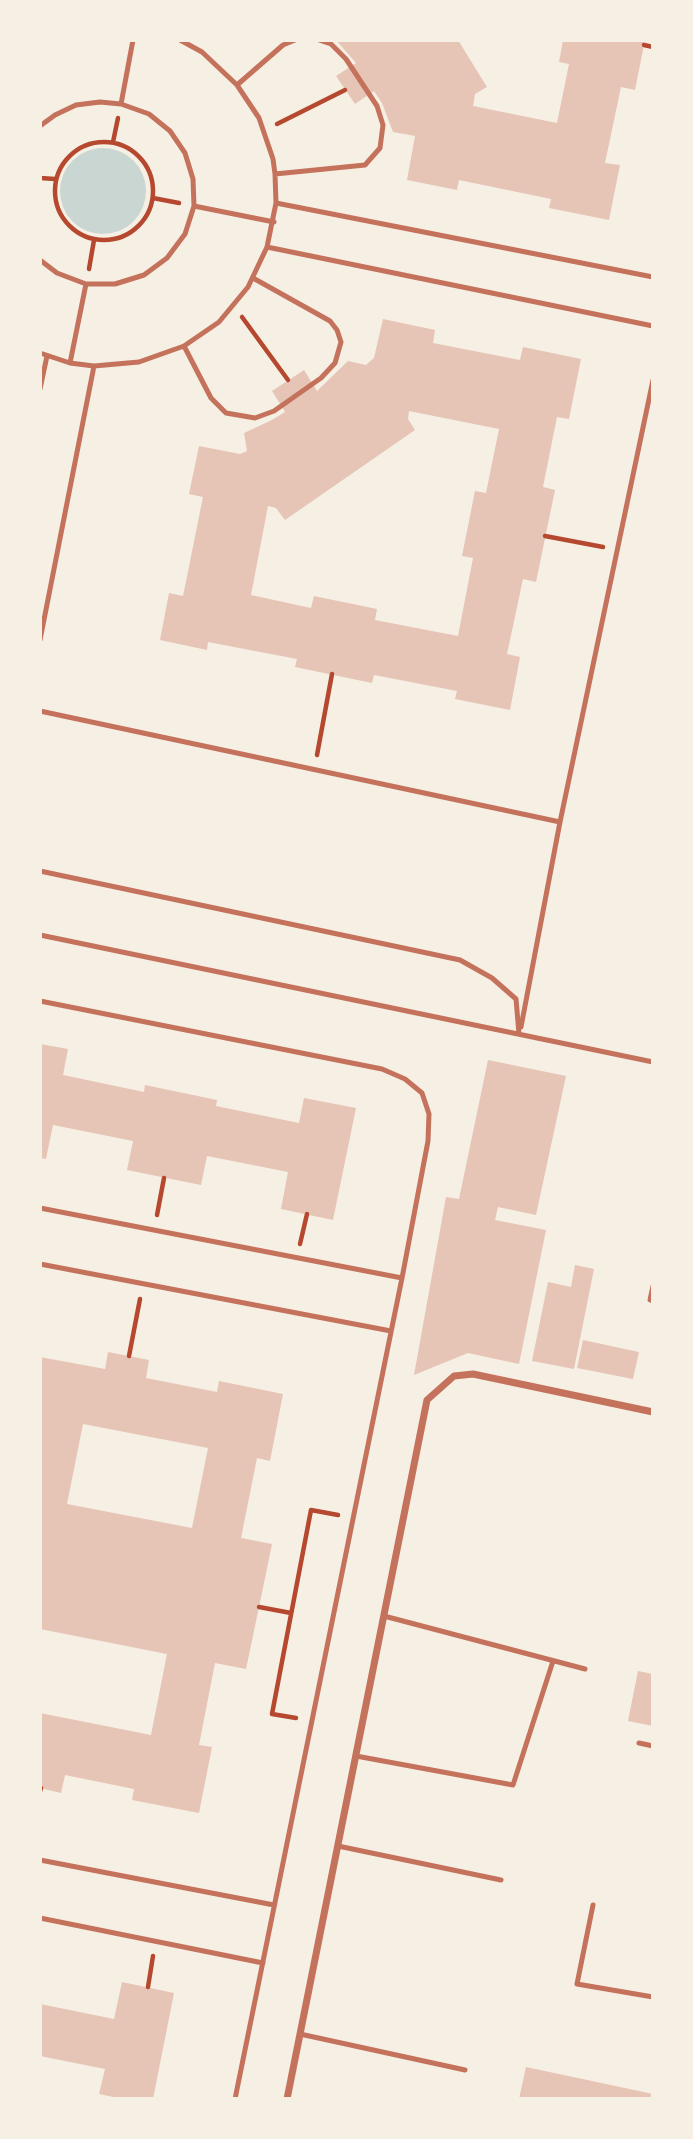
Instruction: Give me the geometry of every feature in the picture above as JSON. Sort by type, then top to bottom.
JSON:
[{"type":"street","points":[[287,2099],[427,1400],[454,1376],[473,1374],[653,1412]]},
{"type":"lane","points":[[121,104],[133,40]]},
{"type":"lane","points":[[40,353],[70,363],[94,366],[139,362],[184,346],[219,321],[248,288],[267,247],[274,222],[275,174],[259,118],[237,85],[202,52],[180,40]]},
{"type":"lane","points":[[237,85],[283,45],[295,40]]},
{"type":"lane","points":[[275,174],[365,165],[380,148],[383,125],[377,106],[346,59],[331,44],[319,40]]},
{"type":"lane","points":[[40,126],[76,105],[100,102],[121,104],[149,114],[170,131],[185,153],[193,179],[194,206],[185,234],[167,258],[144,275],[115,284],[86,284],[57,274],[40,260]]},
{"type":"lane","points":[[276,203],[653,277]]},
{"type":"lane","points":[[194,206],[274,222]]},
{"type":"lane","points":[[267,247],[653,326]]},
{"type":"lane","points":[[184,346],[211,398],[226,413],[255,418],[274,411],[321,378],[335,363],[341,342],[337,330],[330,321],[253,278]]},
{"type":"lane","points":[[70,363],[86,284]]},
{"type":"lane","points":[[40,389],[47,356]]},
{"type":"lane","points":[[40,640],[94,366]]},
{"type":"lane","points":[[519,1034],[560,822],[653,380]]},
{"type":"lane","points":[[40,711],[560,822]]},
{"type":"lane","points":[[40,872],[460,960],[492,978],[516,999],[519,1034]]},
{"type":"lane","points":[[40,935],[653,1062]]},
{"type":"lane","points":[[40,1001],[382,1069],[405,1079],[422,1093],[429,1114],[428,1140],[402,1278],[235,2099]]},
{"type":"lane","points":[[40,1208],[402,1278]]},
{"type":"lane","points":[[40,1264],[391,1331]]},
{"type":"lane","points":[[653,1286],[650,1300],[653,1301]]},
{"type":"lane","points":[[383,1616],[585,1669]]},
{"type":"lane","points":[[356,1756],[513,1785],[553,1661]]},
{"type":"lane","points":[[639,1743],[653,1746]]},
{"type":"lane","points":[[338,1846],[501,1880]]},
{"type":"lane","points":[[40,1860],[274,1905]]},
{"type":"lane","points":[[593,1905],[578,1984],[653,1997]]},
{"type":"lane","points":[[40,1918],[262,1963]]},
{"type":"lane","points":[[300,2034],[465,2070]]},
{"type":"path","points":[[644,45],[653,47]]},
{"type":"path","points":[[264,130],[345,90]]},
{"type":"path","points":[[113,142],[121,104]]},
{"type":"path","points":[[113,142],[139,156],[153,183],[153,198],[148,213],[139,226],[110,240],[94,239],[79,234],[66,224],[58,210],[54,194],[55,179],[71,153],[84,145],[113,142]]},
{"type":"path","points":[[40,178],[55,179]]},
{"type":"path","points":[[153,198],[194,206]]},
{"type":"path","points":[[86,284],[94,239]]},
{"type":"path","points":[[233,304],[288,380]]},
{"type":"path","points":[[545,536],[617,550]]},
{"type":"path","points":[[314,769],[332,674]]},
{"type":"path","points":[[158,1206],[164,1178]]},
{"type":"path","points":[[302,1234],[307,1214]]},
{"type":"path","points":[[129,1356],[143,1284]]},
{"type":"path","points":[[311,1721],[272,1714],[311,1510],[353,1518]]},
{"type":"path","points":[[259,1607],[291,1613]]},
{"type":"path","points":[[148,1987],[151,1967]]},
{"type":"shaded area","points":[[103,148],[127,155],[139,167],[146,191],[139,215],[127,227],[103,234],[79,227],[67,215],[60,191],[67,167],[79,155]]},
{"type":"building","points":[[336,40],[458,40],[487,87],[475,94],[473,106],[557,123],[569,64],[559,62],[563,40],[645,40],[635,90],[621,87],[605,163],[620,165],[609,220],[549,208],[551,199],[459,180],[457,190],[407,180],[415,136],[393,132],[382,103],[374,91],[355,104],[336,76],[356,63]]},
{"type":"building","points":[[383,319],[435,330],[433,343],[520,360],[523,347],[581,359],[569,419],[557,417],[543,487],[555,490],[536,582],[523,579],[507,654],[520,657],[510,710],[455,699],[457,691],[374,675],[372,683],[295,667],[297,659],[208,642],[207,650],[160,640],[169,593],[183,596],[203,497],[189,494],[199,446],[240,454],[247,451],[244,433],[285,412],[272,391],[304,370],[317,391],[348,361],[366,365],[374,358]],"holes":[[[409,411],[499,429],[486,493],[475,491],[462,556],[473,558],[458,636],[375,620],[377,609],[314,596],[311,608],[251,595],[268,506],[276,508],[285,520],[415,430],[408,419]]]},
{"type":"building","points":[[40,1044],[68,1049],[63,1075],[144,1092],[145,1085],[217,1100],[216,1106],[299,1123],[304,1098],[356,1108],[333,1220],[281,1209],[288,1172],[207,1156],[201,1185],[127,1170],[133,1141],[53,1125],[46,1159],[40,1158]]},
{"type":"building","points":[[488,1060],[566,1076],[536,1215],[498,1207],[495,1220],[546,1230],[519,1364],[468,1353],[414,1375],[446,1197],[459,1199]]},
{"type":"building","points":[[575,1265],[594,1269],[574,1369],[532,1361],[548,1282],[571,1287]]},
{"type":"building","points":[[583,1340],[639,1352],[633,1379],[577,1368]]},
{"type":"building","points":[[108,1352],[149,1360],[146,1378],[217,1392],[219,1381],[283,1394],[270,1461],[257,1458],[241,1538],[272,1544],[246,1669],[215,1663],[199,1745],[212,1747],[199,1813],[132,1800],[134,1789],[65,1775],[61,1793],[40,1788],[40,1713],[151,1735],[167,1654],[40,1629],[40,1357],[105,1369]],"holes":[[[83,1424],[208,1448],[192,1528],[67,1504]]]},
{"type":"building","points":[[638,1671],[653,1674],[653,1726],[628,1721]]},
{"type":"building","points":[[122,1982],[174,1993],[153,2099],[123,2099],[99,2094],[105,2069],[40,2056],[40,2004],[114,2019]]},
{"type":"building","points":[[526,2067],[653,2094],[653,2099],[519,2099]]}]
